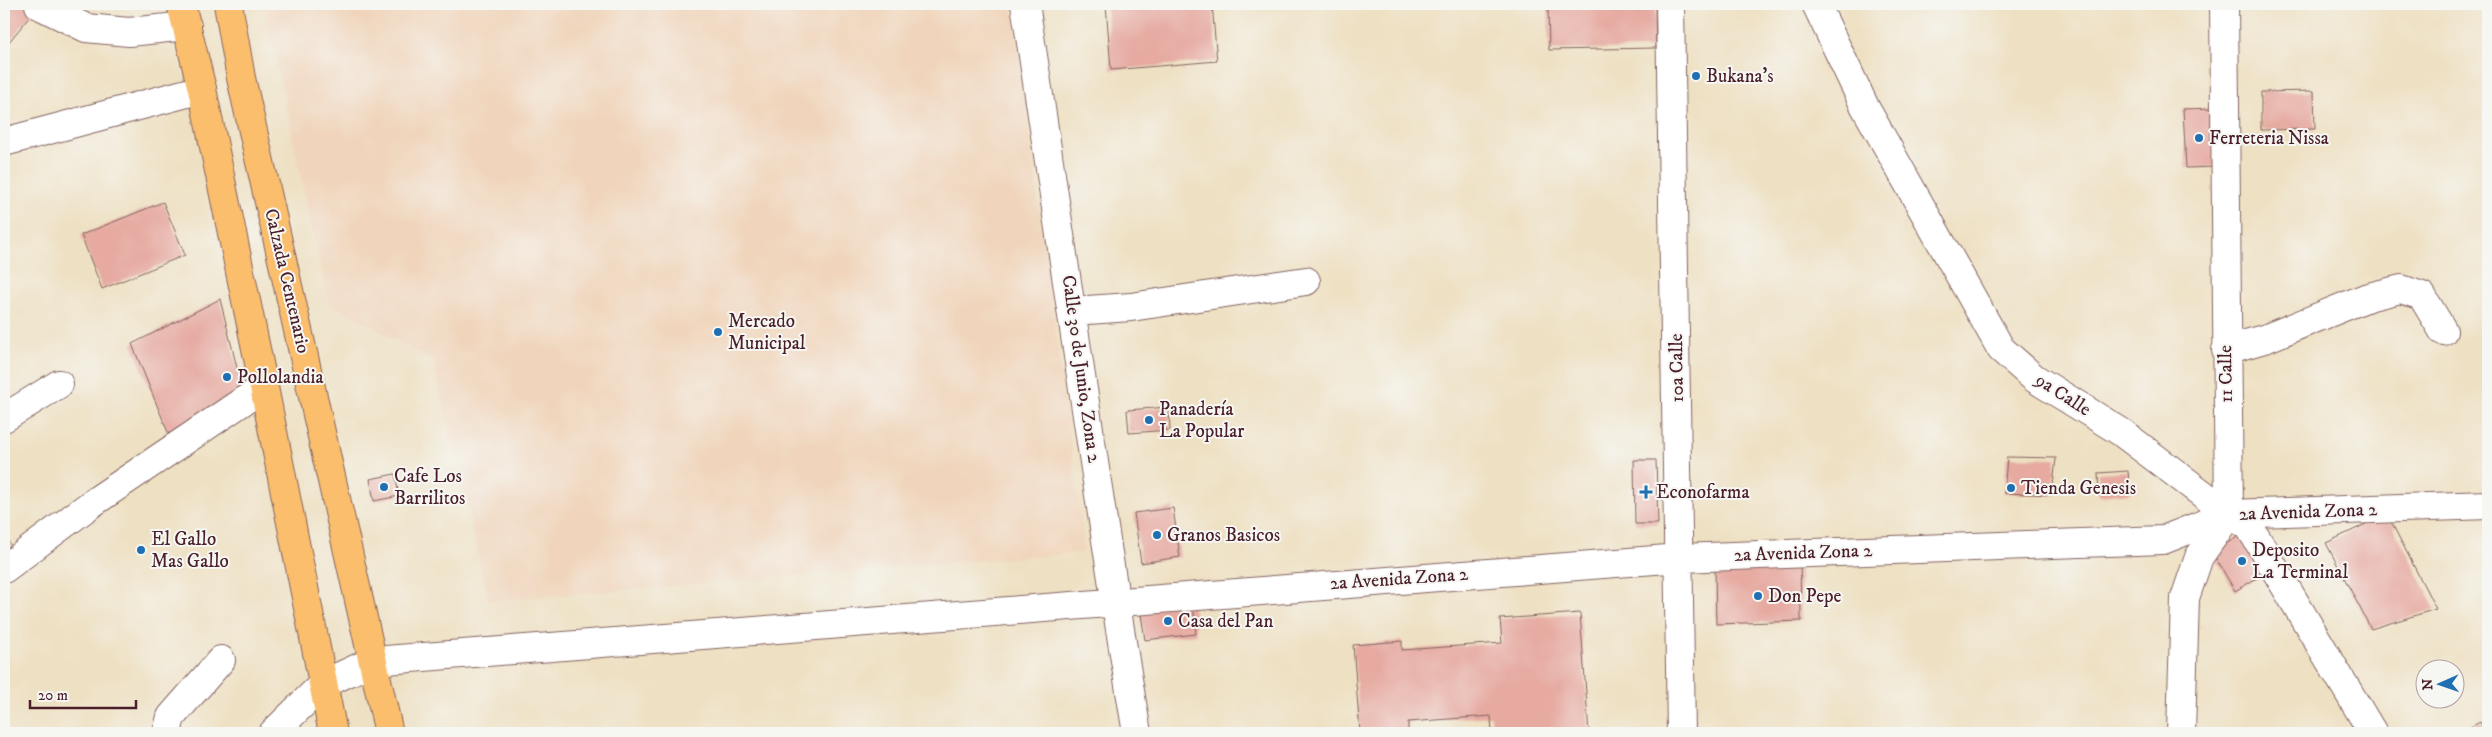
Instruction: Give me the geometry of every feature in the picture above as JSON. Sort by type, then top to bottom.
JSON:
[{"type":"main road","name":"Calzada Centenario","points":[[228,4],[243,87],[389,733]]},
{"type":"main road","points":[[184,15],[202,89],[333,733]]},
{"type":"street","name":"Calle 30 de Junio, Zona 2","points":[[1025,4],[1114,601],[1137,733]]},
{"type":"street","name":"10a Calle","points":[[1670,4],[1680,558],[1681,733]]},
{"type":"street","name":"9a Calle","points":[[1816,4],[1865,107],[2001,349],[2034,378],[2121,432],[2229,514],[2248,526],[2373,733]]},
{"type":"street","name":"11 Calle","points":[[2224,4],[2229,514]]},
{"type":"street","points":[[39,5],[86,28],[129,32],[184,15]]},
{"type":"street","points":[[4,142],[202,89]]},
{"type":"street","points":[[1072,311],[1131,307],[1306,281]]},
{"type":"street","points":[[2226,350],[2267,338],[2368,297],[2401,289],[2422,296],[2442,331]]},
{"type":"street","points":[[4,418],[59,384]]},
{"type":"street","points":[[4,569],[91,504],[264,388]]},
{"type":"street","name":"2a Avenida Zona 2","points":[[373,660],[1680,558],[2163,540],[2229,514],[2488,505]]},
{"type":"street","points":[[2181,733],[2185,598],[2198,557],[2229,514]]},
{"type":"street","points":[[168,733],[171,717],[221,660]]},
{"type":"street","points":[[273,733],[323,684],[373,660]]},
{"type":"shaded area","name":"Mercado Municipal","points":[[264,4],[1012,4],[1085,552],[489,601],[434,362],[328,302]]},
{"type":"building","points":[[4,4],[40,4],[4,48]]},
{"type":"building","points":[[1106,4],[1212,4],[1217,61],[1111,70]]},
{"type":"building","points":[[1548,4],[1655,4],[1656,48],[1549,50]]},
{"type":"building","points":[[2314,91],[2315,129],[2261,130],[2261,92]]},
{"type":"building","name":"Ferreteria Nissa","points":[[2213,108],[2216,167],[2186,168],[2183,109]]},
{"type":"building","points":[[163,202],[185,255],[102,289],[81,235]]},
{"type":"building","points":[[220,299],[244,396],[172,442],[132,344]]},
{"type":"building","name":"Panadería La Popular","points":[[1169,407],[1170,430],[1129,433],[1127,410]]},
{"type":"building","points":[[2007,457],[2056,458],[2052,495],[2004,493]]},
{"type":"building","name":"Econofarma","points":[[1634,460],[1656,460],[1658,524],[1635,524]]},
{"type":"building","points":[[2128,471],[2130,493],[2099,496],[2098,473]]},
{"type":"building","name":"Cafe Los Barrilitos","points":[[395,474],[399,496],[374,501],[370,479]]},
{"type":"building","name":"Granos Basicos","points":[[1173,508],[1180,557],[1141,563],[1134,513]]},
{"type":"building","points":[[2387,514],[2436,609],[2371,629],[2326,543]]},
{"type":"building","name":"Deposito La Terminal","points":[[2249,530],[2272,569],[2235,591],[2212,552]]},
{"type":"building","points":[[4,535],[15,552],[4,559]]},
{"type":"building","name":"Don Pepe","points":[[1800,555],[1801,621],[1716,624],[1715,570]]},
{"type":"building","name":"Casa del Pan","points":[[1193,602],[1196,634],[1145,640],[1140,608]]},
{"type":"building","points":[[1580,613],[1589,733],[1492,733],[1491,716],[1408,722],[1408,733],[1360,733],[1353,645],[1402,641],[1402,650],[1502,643],[1500,619]]},
{"type":"building","points":[[2480,722],[2486,733],[2459,733]]},
{"type":"place","name":"Bukana's","points":[[1696,76]]},
{"type":"place","name":"Ferreteria Nissa","points":[[2199,138]]},
{"type":"place","name":"Mercado Municipal","points":[[718,332]]},
{"type":"place","name":"Pollolandia","points":[[227,377]]},
{"type":"place","name":"Panadería La Popular","points":[[1149,420]]},
{"type":"place","name":"Cafe Los Barrilitos","points":[[384,487]]},
{"type":"place","name":"Tienda Genesis","points":[[2011,488]]},
{"type":"place","name":"Econofarma","points":[[1646,492]]},
{"type":"place","name":"Granos Basicos","points":[[1157,535]]},
{"type":"place","name":"El Gallo Mas Gallo","points":[[141,550]]},
{"type":"place","name":"Deposito La Terminal","points":[[2242,561]]},
{"type":"place","name":"Don Pepe","points":[[1758,596]]},
{"type":"place","name":"Casa del Pan","points":[[1168,621]]}]
